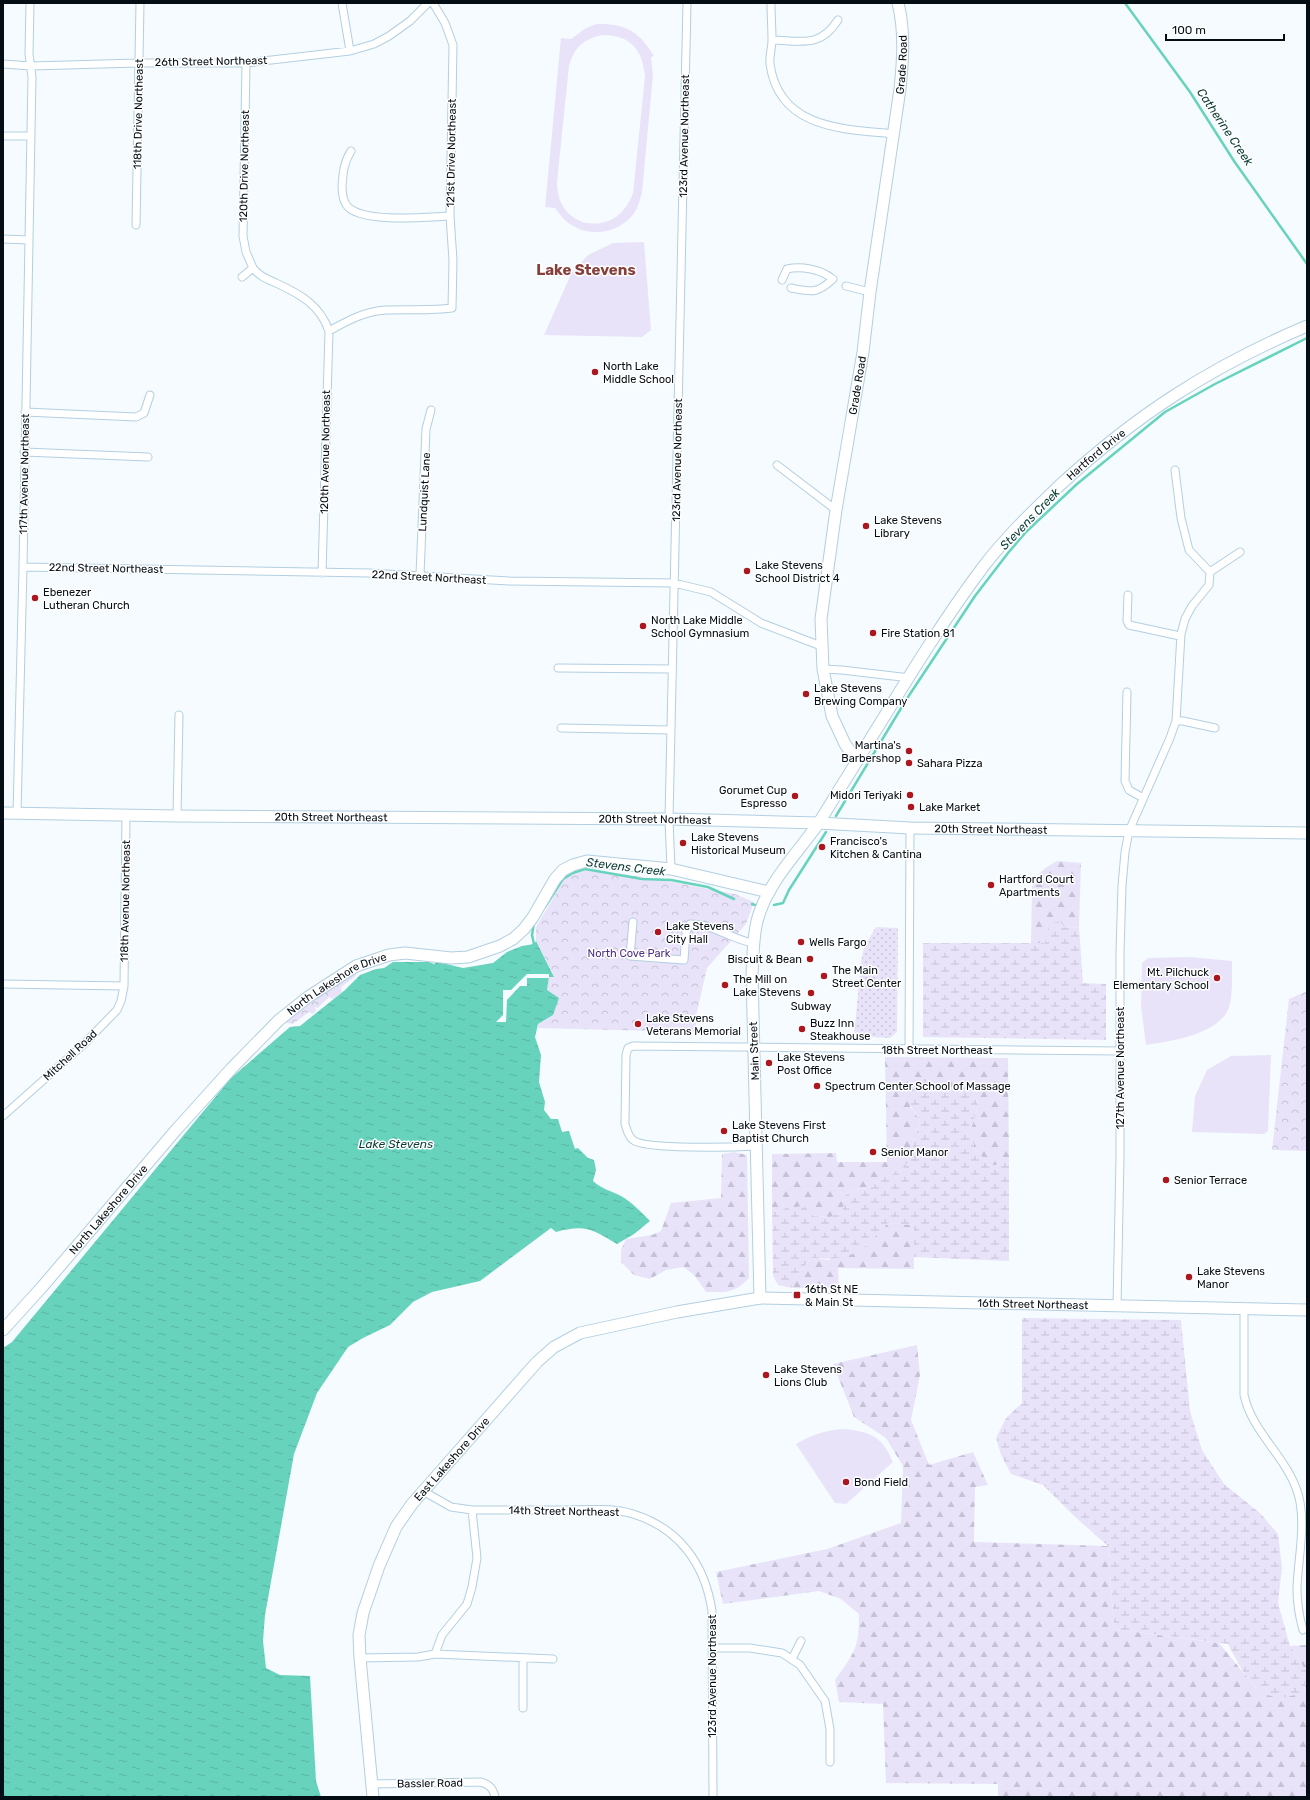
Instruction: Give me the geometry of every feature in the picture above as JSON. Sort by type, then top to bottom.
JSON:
[{"type":"main road","name":"Grade Road","points":[[857,761],[845,744],[832,716],[823,670],[821,646],[823,597],[863,352],[870,292],[894,134],[903,59],[898,3]]},
{"type":"main road","name":"Hartford Drive","points":[[821,823],[857,761],[941,628],[984,566],[1031,512],[1094,454],[1128,427],[1194,382],[1239,357],[1307,326]]},
{"type":"main road","name":"20th Street Northeast","points":[[3,812],[178,816],[669,820],[821,823],[910,828],[1307,833]]},
{"type":"main road","name":"Main Street","points":[[760,1298],[753,943],[758,920],[776,878],[821,823]]},
{"type":"main road","name":"North Lakeshore Drive","points":[[3,1330],[42,1287],[182,1123],[231,1069],[279,1020],[308,997],[350,970],[370,960],[405,953],[451,958],[468,956],[500,946],[512,939],[524,929],[533,917],[555,879],[563,870],[587,861],[671,869],[769,892]]},
{"type":"main road","name":"16th Street Northeast","points":[[760,1298],[951,1304],[1307,1310]]},
{"type":"main road","name":"East Lakeshore Drive","points":[[373,1797],[359,1635],[363,1613],[379,1566],[396,1527],[412,1504],[533,1366],[554,1347],[580,1333],[598,1328],[760,1298]]},
{"type":"street","name":"117th Avenue Northeast","points":[[17,813],[32,77],[30,66],[30,3]]},
{"type":"street","name":"118th Drive Northeast","points":[[136,225],[140,3]]},
{"type":"street","points":[[342,3],[350,51]]},
{"type":"street","name":"26th Street Northeast","points":[[3,64],[30,66],[138,63],[246,63],[350,51],[374,44],[389,36],[410,21],[428,3]]},
{"type":"street","name":"121st Drive Northeast","points":[[329,331],[351,318],[385,310],[438,310],[452,308],[454,260],[450,216],[454,45],[445,23],[433,3]]},
{"type":"street","name":"123rd Avenue Northeast","points":[[671,869],[669,820],[670,730],[687,3]]},
{"type":"street","points":[[771,3],[772,40],[770,64],[774,80],[783,97],[797,112],[814,122],[821,124],[858,131],[894,134]]},
{"type":"street","points":[[772,40],[812,41],[823,38],[831,31],[838,20]]},
{"type":"street","name":"120th Drive Northeast","points":[[246,63],[243,236],[246,252],[252,268]]},
{"type":"street","points":[[3,136],[30,136]]},
{"type":"street","points":[[352,151],[346,160],[343,171],[342,189],[344,200],[349,208],[358,213],[372,217],[450,216]]},
{"type":"street","points":[[3,240],[29,240]]},
{"type":"street","points":[[782,280],[788,269],[796,267],[823,272],[832,278],[822,290],[816,292],[791,288]]},
{"type":"street","points":[[242,277],[252,268],[264,278],[296,292],[314,306],[324,319],[329,331]]},
{"type":"street","points":[[846,286],[870,292]]},
{"type":"street","name":"120th Avenue Northeast","points":[[322,573],[329,331]]},
{"type":"street","points":[[25,412],[136,417],[144,413],[150,395]]},
{"type":"street","name":"Lundquist Lane","points":[[420,575],[426,429],[431,410]]},
{"type":"street","points":[[24,452],[148,457]]},
{"type":"street","points":[[777,465],[836,510]]},
{"type":"street","points":[[1175,470],[1181,518],[1189,550],[1210,572],[1240,552]]},
{"type":"street","name":"22nd Street Northeast","points":[[23,567],[420,575],[509,581],[674,583],[711,592],[761,623],[821,646]]},
{"type":"street","name":"127th Avenue Northeast","points":[[1117,1306],[1120,1158],[1122,886],[1125,852],[1129,831],[1176,722],[1180,636],[1185,619],[1192,606],[1209,585],[1210,572]]},
{"type":"street","points":[[1128,595],[1127,621],[1129,625],[1180,636]]},
{"type":"street","points":[[558,668],[672,669]]},
{"type":"street","points":[[823,670],[842,670],[910,678]]},
{"type":"street","points":[[1128,692],[1125,781],[1129,790],[1143,798]]},
{"type":"street","points":[[178,816],[179,716]]},
{"type":"street","points":[[1176,722],[1183,721],[1215,728]]},
{"type":"street","points":[[561,728],[670,730]]},
{"type":"street","name":"118th Avenue Northeast","points":[[124,986],[126,815]]},
{"type":"street","points":[[909,1050],[910,828]]},
{"type":"street","points":[[633,922],[630,956],[684,960],[686,932],[690,924],[702,924],[753,943]]},
{"type":"street","points":[[3,984],[124,986]]},
{"type":"street","name":"Mitchell Road","points":[[3,1116],[83,1045],[117,1010],[121,1001],[124,986]]},
{"type":"street","name":"18th Street Northeast","points":[[757,1146],[653,1145],[634,1141],[628,1134],[625,1124],[626,1055],[628,1048],[633,1046],[1120,1051]]},
{"type":"street","points":[[1244,1309],[1244,1395],[1246,1408],[1266,1441],[1283,1461],[1294,1481],[1300,1503],[1301,1535],[1297,1589],[1299,1615],[1303,1630]]},
{"type":"street","name":"14th Street Northeast","points":[[423,1491],[451,1507],[472,1510],[608,1510],[632,1513],[671,1533],[693,1558]]},
{"type":"street","points":[[434,1654],[442,1635],[466,1604],[472,1587],[477,1558],[472,1510]]},
{"type":"street","name":"123rd Avenue Northeast","points":[[693,1558],[710,1593],[712,1611],[713,1797]]},
{"type":"street","points":[[792,1659],[800,1641]]},
{"type":"street","points":[[712,1648],[750,1648],[782,1653],[800,1665],[825,1701],[830,1729],[830,1762]]},
{"type":"street","points":[[360,1658],[418,1657],[434,1654],[552,1659]]},
{"type":"street","points":[[523,1658],[523,1708]]},
{"type":"street","name":"Bassler Road","points":[[371,1784],[472,1782],[488,1784],[494,1791],[495,1797]]},
{"type":"green space","points":[[597,24],[624,27],[637,35],[654,56],[651,57],[653,75],[642,193],[636,210],[631,217],[617,228],[600,232],[591,232],[575,227],[566,221],[555,208],[545,207],[561,38],[571,39],[586,28]],"holes":[[[601,35],[620,37],[633,45],[641,58],[645,76],[633,193],[625,208],[614,218],[602,223],[589,223],[576,219],[566,211],[559,198],[557,182],[569,66],[576,49],[584,42]]]},
{"type":"green space","points":[[644,242],[651,330],[642,337],[544,335],[572,272],[588,255],[613,243]]},
{"type":"green space","points":[[1057,861],[1081,863],[1079,927],[1065,928],[1045,943],[1031,944],[1032,887],[1039,874]]},
{"type":"green space","name":"North Cove Park","points":[[588,869],[662,880],[735,894],[754,902],[746,924],[707,968],[696,1016],[696,1032],[538,1028],[538,1024],[553,1015],[547,990],[549,977],[554,976],[536,941],[536,927],[565,878]]},
{"type":"green space","points":[[1060,921],[1065,928],[1079,927],[1083,983],[1106,984],[1106,1040],[923,1037],[923,943],[1045,943],[1049,924]]},
{"type":"green space","points":[[876,927],[898,928],[897,1032],[890,1038],[854,1036],[861,962],[864,947]]},
{"type":"green space","points":[[1189,957],[1232,961],[1230,1006],[1222,1019],[1203,1031],[1180,1039],[1146,1045],[1141,1006],[1142,963],[1148,958]]},
{"type":"green space","points":[[355,969],[356,976],[341,987],[342,992],[333,999],[329,997],[318,1008],[315,1007],[316,1011],[313,1014],[309,1012],[293,1024],[282,1022]]},
{"type":"green space","points":[[1307,991],[1307,1151],[1272,1150],[1289,999]]},
{"type":"green space","points":[[1271,1055],[1268,1131],[1264,1134],[1192,1132],[1195,1096],[1207,1070],[1231,1056]]},
{"type":"green space","points":[[885,1057],[1008,1058],[1009,1162],[991,1166],[974,1148],[971,1129],[978,1105],[972,1090],[937,1091],[926,1078],[910,1106],[920,1121],[908,1162],[900,1171],[883,1178],[871,1187],[851,1191],[843,1197],[843,1212],[830,1217],[777,1213],[772,1207],[772,1154],[836,1153],[837,1162],[887,1162]]},
{"type":"green space","points":[[911,1078],[926,1078],[937,1091],[972,1090],[978,1105],[971,1129],[974,1148],[991,1166],[1009,1162],[1009,1261],[914,1257],[914,1225],[888,1223],[870,1242],[857,1252],[838,1258],[811,1258],[792,1281],[792,1288],[778,1285],[773,1276],[772,1207],[777,1213],[786,1208],[804,1206],[813,1216],[830,1217],[843,1212],[843,1197],[851,1191],[871,1187],[883,1178],[900,1171],[908,1162],[920,1121],[909,1101],[908,1091]]},
{"type":"green space","points":[[734,1152],[747,1155],[749,1278],[739,1287],[729,1291],[706,1292],[695,1276],[684,1267],[666,1270],[650,1279],[634,1275],[621,1262],[621,1250],[626,1239],[652,1235],[661,1231],[671,1203],[721,1198],[722,1154]]},
{"type":"green space","points":[[888,1223],[914,1225],[914,1269],[838,1268],[839,1288],[792,1288],[792,1281],[811,1258],[828,1260],[863,1248]]},
{"type":"green space","points":[[1022,1318],[1181,1320],[1190,1411],[1202,1450],[1224,1484],[1261,1514],[1278,1534],[1282,1568],[1278,1603],[1290,1646],[1307,1673],[1304,1692],[1277,1698],[1260,1690],[1247,1677],[1228,1644],[1114,1629],[1108,1546],[1074,1516],[1043,1485],[1011,1474],[1001,1455],[996,1438],[1006,1418],[1022,1403]]},
{"type":"green space","points":[[917,1345],[920,1375],[911,1420],[929,1465],[973,1452],[988,1485],[975,1487],[974,1542],[1108,1546],[1114,1629],[1219,1643],[1256,1688],[1304,1692],[1307,1675],[1307,1797],[998,1797],[998,1784],[886,1783],[883,1704],[839,1702],[835,1680],[847,1663],[857,1642],[859,1614],[841,1599],[819,1591],[723,1604],[716,1572],[827,1549],[901,1523],[903,1466],[886,1438],[854,1417],[833,1364]]},
{"type":"green space","name":"Bond Field","points":[[844,1429],[868,1434],[880,1441],[889,1453],[893,1462],[846,1504],[835,1503],[796,1444],[831,1430]]},
{"type":"green space","points":[[1307,1645],[1307,1673],[1290,1646]]},
{"type":"water","name":"Lake Stevens","points":[[536,941],[554,977],[549,977],[547,990],[559,998],[553,1015],[538,1024],[535,1037],[541,1055],[539,1082],[545,1102],[544,1110],[551,1119],[558,1119],[562,1132],[569,1131],[575,1149],[578,1148],[588,1158],[594,1160],[596,1170],[593,1181],[603,1188],[625,1198],[650,1221],[634,1234],[617,1244],[588,1229],[574,1228],[556,1232],[551,1228],[480,1281],[432,1292],[413,1302],[390,1325],[348,1347],[317,1393],[294,1454],[265,1615],[263,1641],[266,1668],[280,1675],[310,1676],[316,1781],[321,1797],[3,1797],[3,1348],[12,1342],[231,1078],[290,1027],[300,1026],[345,990],[360,975],[376,969],[384,968],[393,962],[429,962],[434,964],[438,962],[463,968],[493,963],[507,952],[522,946],[534,944]]},
{"type":"pier","points":[[527,974],[549,974],[549,978],[527,978],[527,986],[520,986],[507,1000],[506,1022],[496,1022],[503,1015],[503,990],[511,990]]},
{"type":"waterway","name":"Catherine Creek","points":[[1125,3],[1190,92],[1234,161],[1307,264]]},
{"type":"waterway","name":"Stevens Creek","points":[[836,816],[906,700],[975,596],[1026,532],[1077,484],[1165,412],[1215,384],[1307,338]]},
{"type":"waterway","name":"Stevens Creek","points":[[774,905],[783,903],[789,890],[826,832]]},
{"type":"waterway","name":"Stevens Creek","points":[[545,907],[563,879],[573,873],[585,869],[642,879],[671,880],[708,887],[734,899]]},
{"type":"waterway","name":"Stevens Creek","points":[[533,945],[532,935],[534,923]]},
{"type":"place","name":"North Lake Middle School","points":[[595,372]]},
{"type":"place","name":"Lake Stevens Library","points":[[866,526]]},
{"type":"place","name":"Lake Stevens School District 4","points":[[747,571]]},
{"type":"place","name":"Ebenezer Lutheran Church","points":[[35,598]]},
{"type":"place","name":"North Lake Middle School Gymnasium","points":[[643,626]]},
{"type":"place","name":"Fire Station 81","points":[[873,633]]},
{"type":"place","name":"Lake Stevens Brewing Company","points":[[806,694]]},
{"type":"place","name":"Martina's Barbershop","points":[[909,751]]},
{"type":"place","name":"Sahara Pizza","points":[[909,763]]},
{"type":"place","name":"Midori Teriyaki","points":[[910,795]]},
{"type":"place","name":"Gorumet Cup Espresso","points":[[795,796]]},
{"type":"place","name":"Lake Market","points":[[911,807]]},
{"type":"place","name":"Lake Stevens Historical Museum","points":[[683,843]]},
{"type":"place","name":"Francisco's Kitchen & Cantina","points":[[822,847]]},
{"type":"place","name":"Hartford Court Apartments","points":[[991,885]]},
{"type":"place","name":"Lake Stevens City Hall","points":[[658,932]]},
{"type":"place","name":"Wells Fargo","points":[[801,942]]},
{"type":"place","name":"Biscuit & Bean","points":[[810,959]]},
{"type":"place","name":"The Main Street Center","points":[[824,976]]},
{"type":"place","name":"Mt. Pilchuck Elementary School","points":[[1217,978]]},
{"type":"place","name":"The Mill on Lake Stevens","points":[[725,985]]},
{"type":"place","name":"Subway","points":[[811,993]]},
{"type":"place","name":"Lake Stevens Veterans Memorial","points":[[638,1024]]},
{"type":"place","name":"Buzz Inn Steakhouse","points":[[802,1029]]},
{"type":"place","name":"Lake Stevens Post Office","points":[[769,1063]]},
{"type":"place","name":"Spectrum Center School of Massage","points":[[817,1086]]},
{"type":"place","name":"Lake Stevens First Baptist Church","points":[[724,1131]]},
{"type":"place","name":"Senior Manor","points":[[873,1152]]},
{"type":"place","name":"Senior Terrace","points":[[1166,1180]]},
{"type":"place","name":"Lake Stevens Manor","points":[[1189,1277]]},
{"type":"place","name":"16th St NE & Main St","points":[[797,1295]]},
{"type":"place","name":"Lake Stevens Lions Club","points":[[766,1375]]},
{"type":"place","name":"Bond Field","points":[[846,1482]]},
{"type":"district","name":"Lake Stevens","points":[[586,270]]}]
